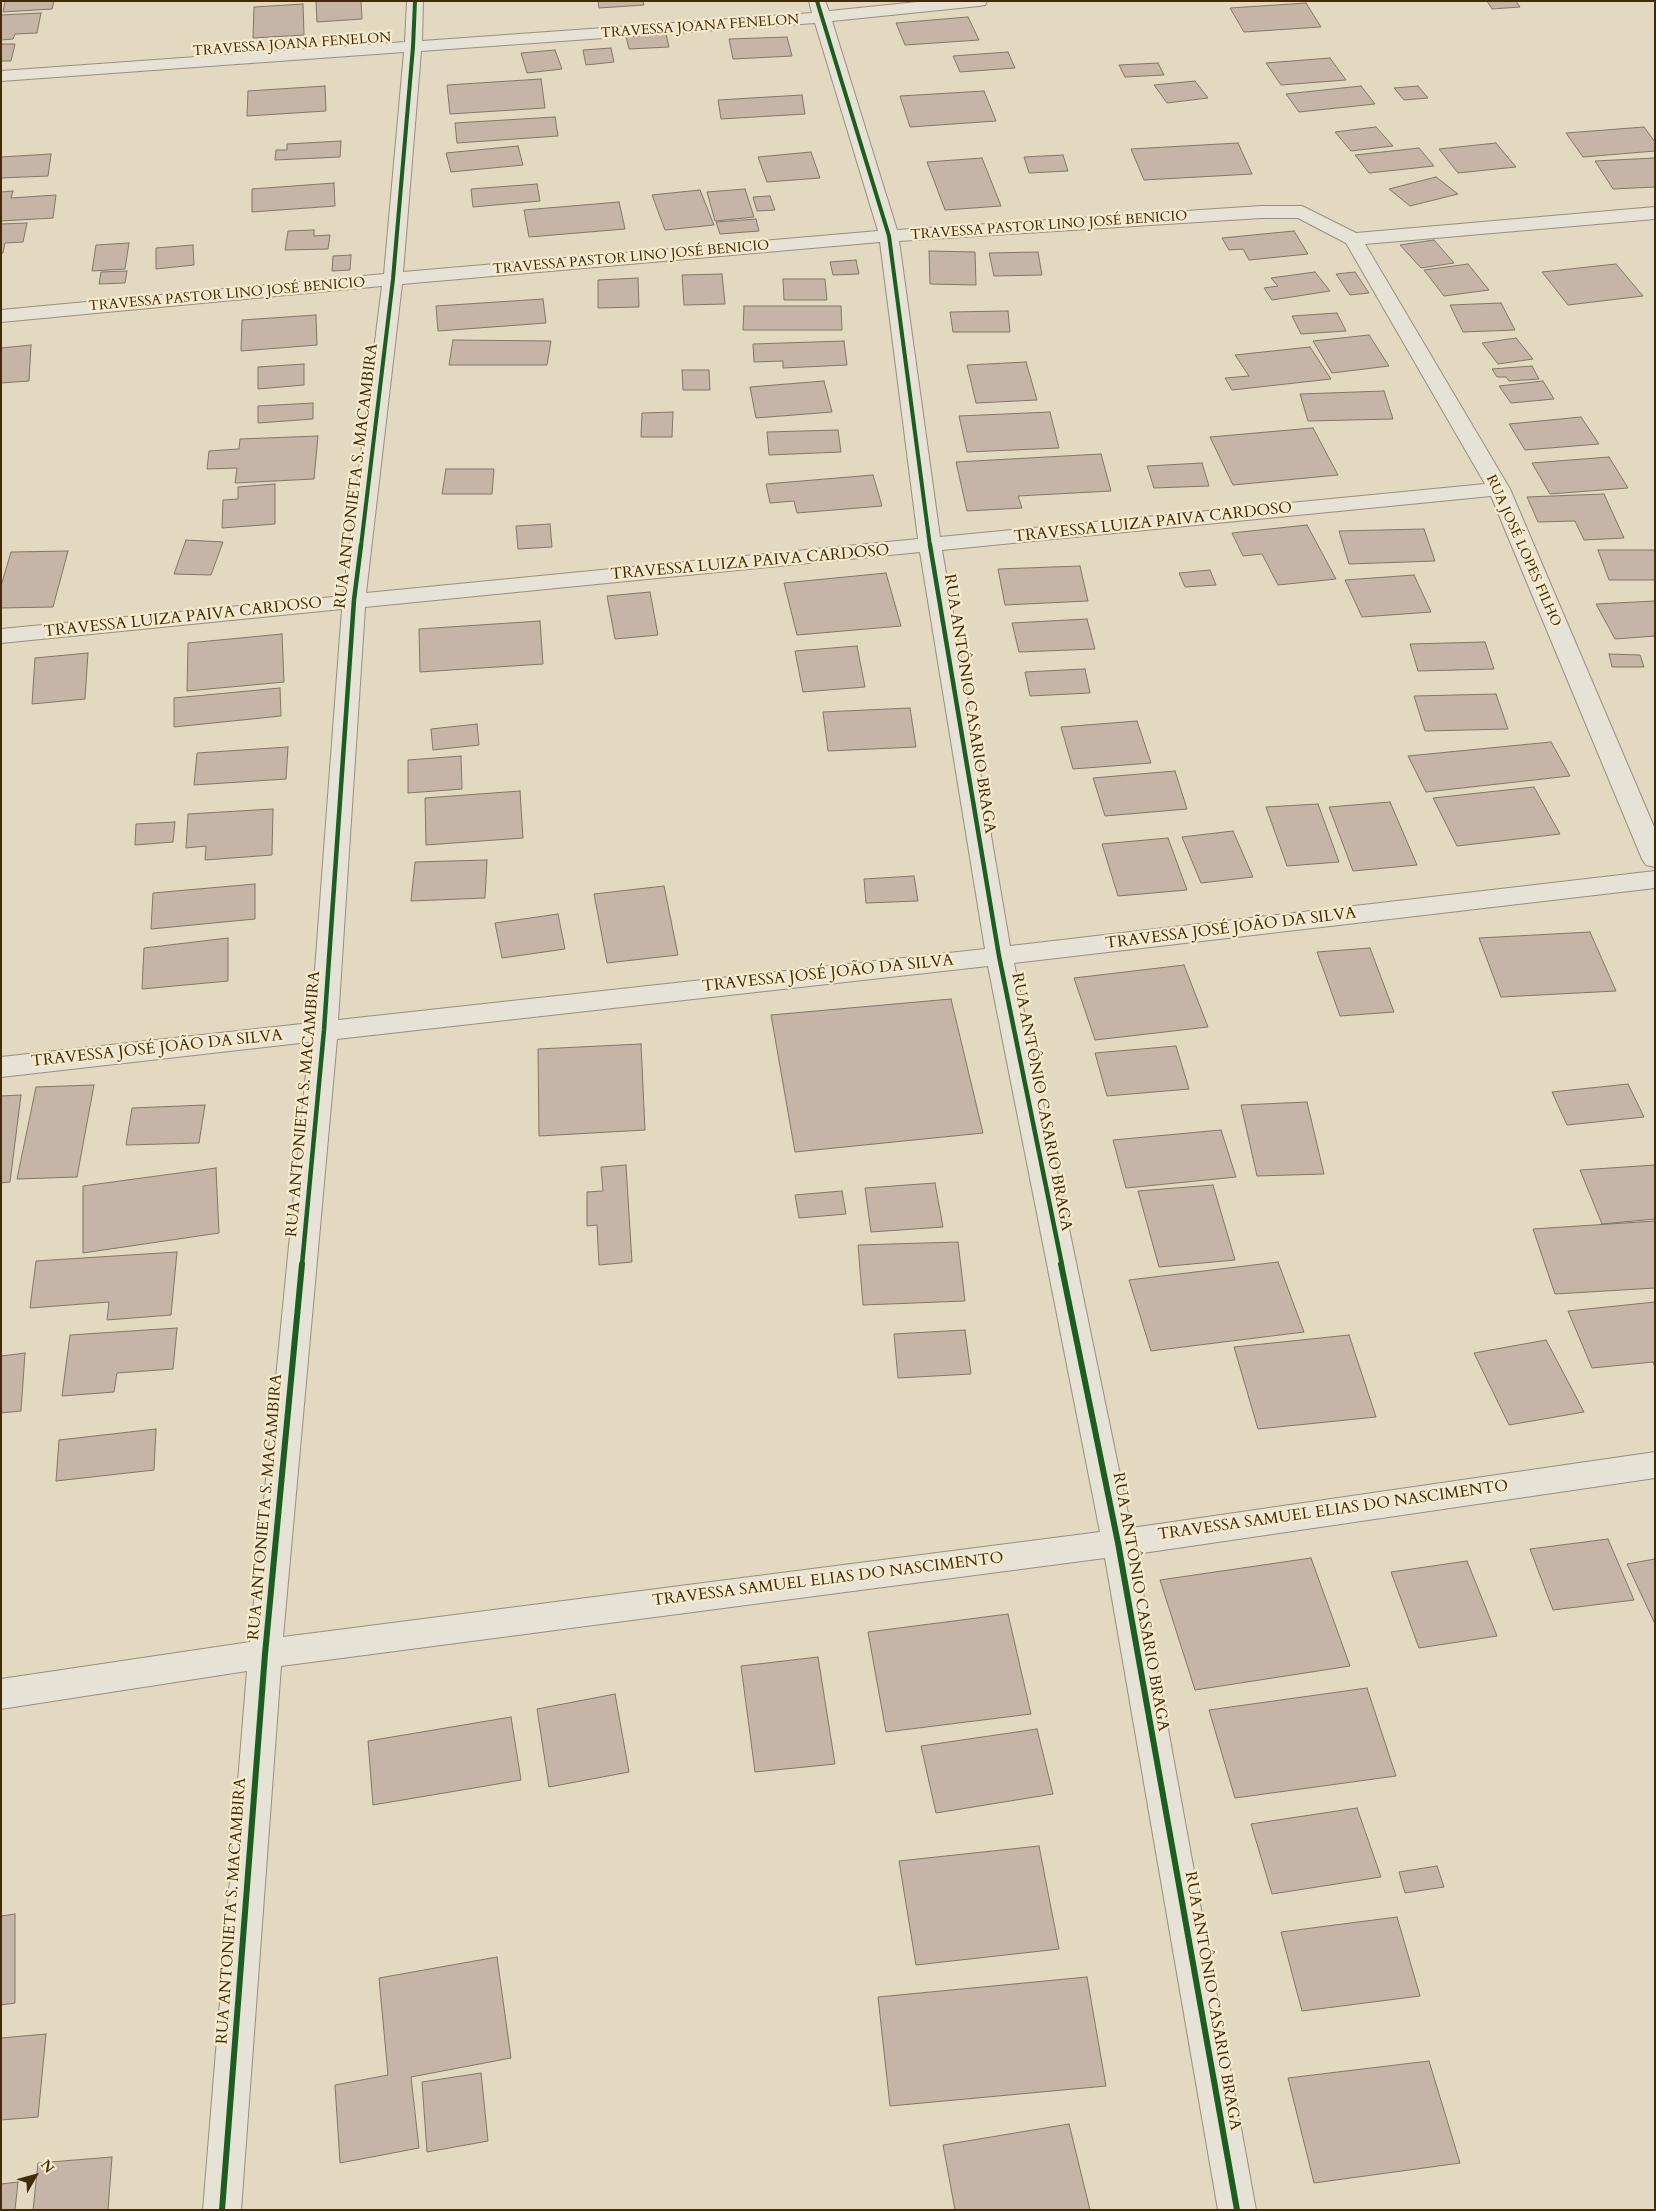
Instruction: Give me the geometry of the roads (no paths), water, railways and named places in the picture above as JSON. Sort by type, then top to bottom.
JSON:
[{"type":"street","name":"RUA ANTONIETA S. MACAMBIRA","points":[[222,2210],[265,1654],[324,1030],[354,600],[394,279],[415,1]]},
{"type":"street","name":"TRAVESSA JOANA FENELON","points":[[1,76],[413,47],[820,9],[979,1]]},
{"type":"street","name":"RUA ANTÔNIO CASARIO BRAGA","points":[[820,9],[889,236],[930,545],[999,956],[1118,1543],[1237,2210]]},
{"type":"street","name":"TRAVESSA PASTOR LINO JOSÉ BENICIO","points":[[1,316],[394,279],[889,236],[1261,212],[1302,212],[1353,239]]},
{"type":"street","points":[[1353,239],[1655,213]]},
{"type":"street","name":"RUA JOSÉ LOPES FILHO","points":[[1353,239],[1499,489],[1655,859]]},
{"type":"street","name":"TRAVESSA LUIZA PAIVA CARDOSO","points":[[1,636],[1499,489]]},
{"type":"street","name":"TRAVESSA JOSÉ JOÃO DA SILVA","points":[[1,1066],[999,956],[1655,879]]},
{"type":"street","name":"TRAVESSA SAMUEL ELIAS DO NASCIMENTO","points":[[1,1694],[265,1654],[1118,1543],[1655,1465]]}]
